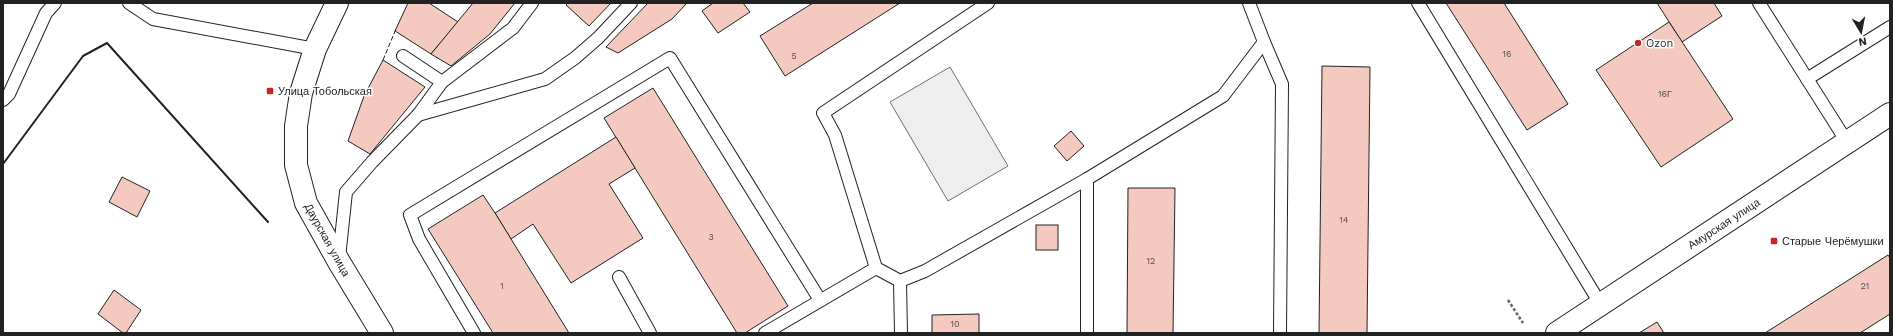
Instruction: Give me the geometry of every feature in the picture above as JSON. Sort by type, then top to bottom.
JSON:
[{"type":"street","name":"Даурская улица","points":[[337,3],[315,49],[302,93],[296,126],[296,165],[306,203],[339,262],[382,333]]},
{"type":"street","name":"Амурская улица","points":[[1557,333],[1890,114]]},
{"type":"lane","points":[[3,100],[9,94],[46,13],[55,3]]},
{"type":"lane","points":[[129,3],[153,19],[315,49]]},
{"type":"lane","points":[[339,262],[346,192],[372,162],[418,115],[442,82],[513,28],[532,3]]},
{"type":"lane","points":[[418,115],[545,79],[598,38],[631,3]]},
{"type":"lane","points":[[988,3],[823,113],[835,135],[876,268],[900,281],[926,271],[1087,179],[1223,96],[1264,42]]},
{"type":"lane","points":[[1249,3],[1282,84],[1280,333]]},
{"type":"lane","points":[[1418,3],[1601,305]]},
{"type":"lane","points":[[1759,3],[1846,142]]},
{"type":"lane","points":[[1807,80],[1890,27]]},
{"type":"lane","points":[[403,56],[442,82]]},
{"type":"lane","points":[[474,333],[419,239],[410,215],[670,58],[820,300]]},
{"type":"lane","points":[[1087,179],[1087,333]]},
{"type":"lane","points":[[765,333],[876,268]]},
{"type":"lane","points":[[619,277],[650,333]]},
{"type":"lane","points":[[900,281],[901,333]]},
{"type":"path","points":[[1508,300],[1523,323]]},
{"type":"shaded area","points":[[950,67],[1008,166],[948,201],[890,102]]},
{"type":"building","points":[[408,3],[429,3],[458,22],[431,54],[395,31]]},
{"type":"building","points":[[473,3],[515,3],[490,34],[451,66],[431,54]]},
{"type":"building","points":[[568,3],[611,3],[589,26],[566,5]]},
{"type":"building","points":[[648,3],[687,3],[672,19],[618,53],[606,47]]},
{"type":"building","points":[[713,3],[743,3],[750,12],[718,33],[702,11]]},
{"type":"building","points":[[813,3],[900,3],[785,76],[760,36]]},
{"type":"building","points":[[1446,3],[1504,3],[1568,104],[1527,130]]},
{"type":"building","points":[[1657,3],[1714,3],[1722,16],[1682,42]]},
{"type":"building","points":[[1669,22],[1733,119],[1661,167],[1596,70]]},
{"type":"building","points":[[383,60],[425,87],[370,154],[348,141],[364,96]]},
{"type":"building","points":[[1322,66],[1370,67],[1367,333],[1319,333]]},
{"type":"building","points":[[653,88],[788,306],[745,333],[737,333],[604,118]]},
{"type":"building","points":[[1071,131],[1084,146],[1067,161],[1054,146]]},
{"type":"building","points":[[616,137],[635,168],[609,184],[643,238],[571,283],[533,224],[511,239],[495,213]]},
{"type":"building","points":[[122,177],[150,191],[137,217],[109,202]]},
{"type":"building","points":[[1128,188],[1175,188],[1173,333],[1127,333]]},
{"type":"building","points":[[483,195],[569,333],[493,333],[428,229]]},
{"type":"building","points":[[1036,225],[1058,225],[1058,250],[1036,250]]},
{"type":"building","points":[[1888,255],[1890,258],[1890,314],[1860,333],[1765,333]]},
{"type":"building","points":[[114,290],[141,310],[126,333],[123,333],[98,314]]},
{"type":"building","points":[[979,314],[979,333],[932,333],[932,315]]},
{"type":"building","points":[[1657,322],[1664,333],[1639,333]]},
{"type":"fence","points":[[383,60],[396,29]]},
{"type":"wall","points":[[3,164],[83,56],[107,43],[268,222]]},
{"type":"place","name":"Ozon","points":[[1638,43]]},
{"type":"place","name":"Улица Тобольская","points":[[270,91]]},
{"type":"place","name":"Старые Черёмушки","points":[[1774,241]]}]
